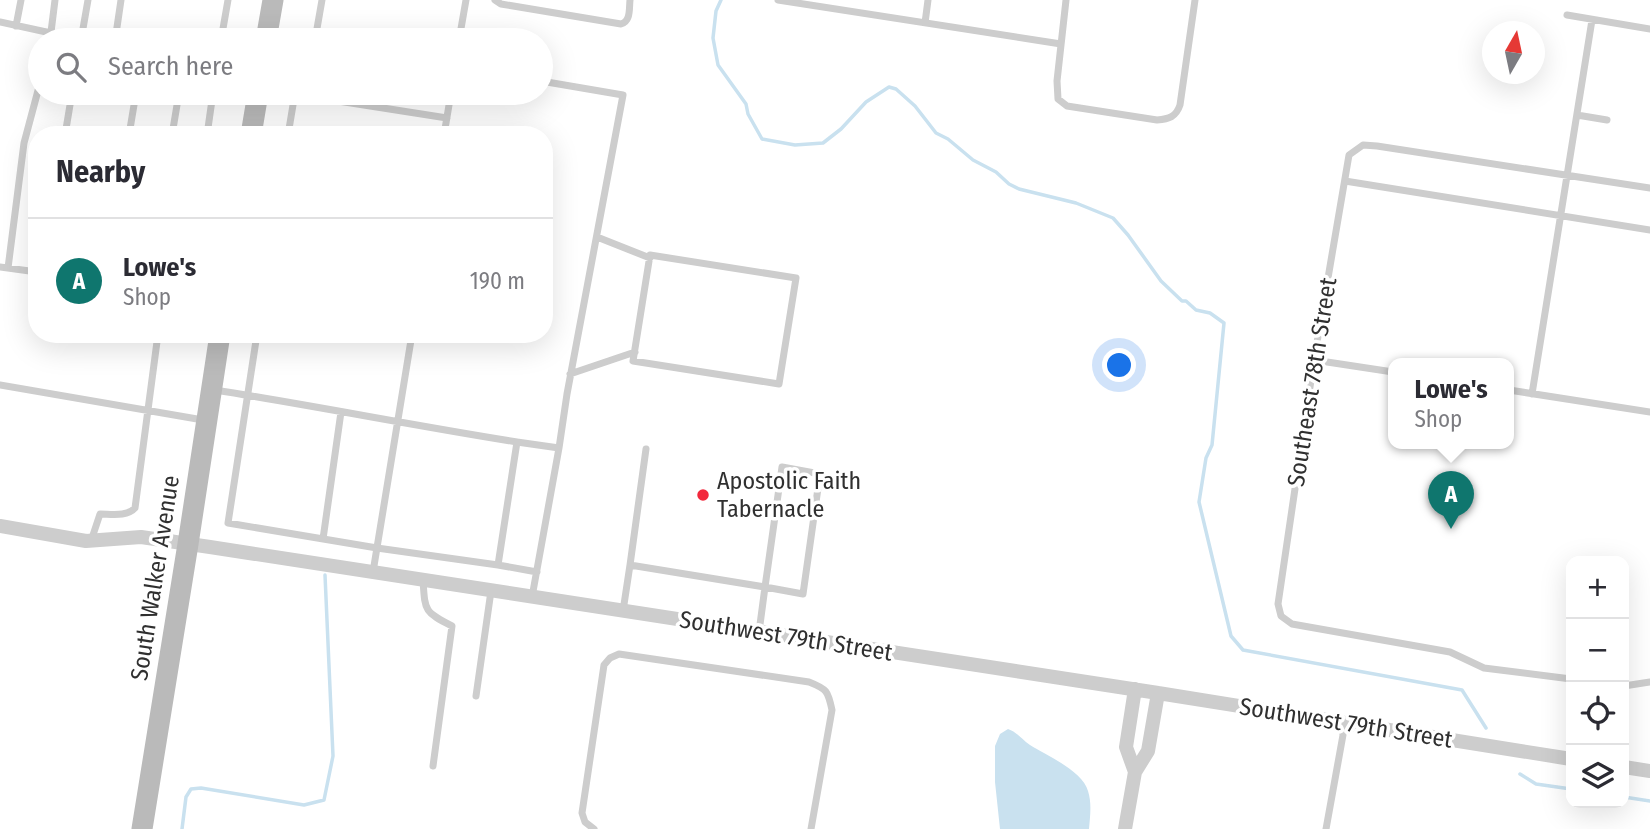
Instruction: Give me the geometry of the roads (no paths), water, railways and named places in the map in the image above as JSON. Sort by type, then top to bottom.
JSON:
[{"type":"main road","points":[[268,28],[273,0]]},
{"type":"main road","points":[[252,126],[256,105]]},
{"type":"main road","name":"South Walker Avenue","points":[[142,829],[219,343]]},
{"type":"street","name":"Southwest 79th Street","points":[[0,526],[91,541],[141,537],[1158,692],[1566,758]]},
{"type":"street","points":[[1135,689],[1126,747],[1135,772]]},
{"type":"street","points":[[1125,829],[1135,772],[1148,751],[1158,692]]},
{"type":"street","points":[[1629,768],[1650,771]]},
{"type":"lane","points":[[16,26],[20,0]]},
{"type":"lane","points":[[51,28],[55,0]]},
{"type":"lane","points":[[83,28],[88,0]]},
{"type":"lane","points":[[117,28],[121,0]]},
{"type":"lane","points":[[223,28],[228,0]]},
{"type":"lane","points":[[317,28],[322,0]]},
{"type":"lane","points":[[461,28],[466,0]]},
{"type":"lane","points":[[495,0],[501,4],[621,24],[628,19],[630,0]]},
{"type":"lane","points":[[778,0],[1061,44]]},
{"type":"lane","points":[[925,23],[928,0]]},
{"type":"lane","points":[[1066,0],[1058,99],[1068,106],[1157,120],[1177,113],[1180,105],[1195,0]]},
{"type":"lane","points":[[1567,16],[1650,29]]},
{"type":"lane","points":[[1532,394],[1592,20]]},
{"type":"lane","points":[[0,24],[28,30]]},
{"type":"lane","points":[[532,597],[570,374],[624,95],[553,83]]},
{"type":"lane","points":[[29,126],[34,105]]},
{"type":"lane","points":[[66,126],[70,105]]},
{"type":"lane","points":[[130,126],[134,105]]},
{"type":"lane","points":[[174,126],[177,105]]},
{"type":"lane","points":[[208,126],[211,105]]},
{"type":"lane","points":[[289,126],[291,105]]},
{"type":"lane","points":[[370,105],[447,117]]},
{"type":"lane","points":[[446,126],[449,105]]},
{"type":"lane","points":[[1577,115],[1607,120]]},
{"type":"lane","points":[[28,128],[4,267],[28,271]]},
{"type":"lane","name":"Southeast 78th Street","points":[[1566,678],[1484,667],[1450,652],[1292,624],[1281,616],[1278,604],[1314,360],[1349,155],[1363,145],[1377,146],[1650,188]]},
{"type":"lane","points":[[1345,181],[1650,230]]},
{"type":"lane","points":[[597,237],[650,258]]},
{"type":"lane","points":[[650,255],[796,278],[779,384],[633,361],[635,352],[650,255]]},
{"type":"lane","points":[[91,541],[100,514],[122,514],[135,508],[157,343]]},
{"type":"lane","points":[[256,343],[228,523],[537,572]]},
{"type":"lane","points":[[373,572],[410,343]]},
{"type":"lane","points":[[570,374],[635,352]]},
{"type":"lane","points":[[1314,360],[1388,371]]},
{"type":"lane","points":[[0,385],[206,420]]},
{"type":"lane","points":[[211,390],[559,448]]},
{"type":"lane","points":[[1514,391],[1650,412]]},
{"type":"lane","points":[[323,539],[341,412]]},
{"type":"lane","points":[[498,565],[517,442]]},
{"type":"lane","points":[[623,611],[646,449]]},
{"type":"lane","points":[[630,565],[765,587],[803,594],[821,474],[782,467],[765,587],[759,632]]},
{"type":"lane","points":[[423,580],[425,605],[433,616],[452,626],[433,766]]},
{"type":"lane","points":[[476,696],[491,591]]},
{"type":"lane","points":[[594,829],[585,822],[582,813],[604,665],[619,654],[809,682],[822,687],[828,693],[832,710],[811,829]]},
{"type":"lane","points":[[1629,685],[1650,682]]},
{"type":"lane","points":[[1326,829],[1343,735],[1341,722]]},
{"type":"water","points":[[1008,729],[1072,770],[1085,784],[1090,800],[1089,829],[1000,829],[995,782],[995,746],[1000,734]]},
{"type":"waterway","points":[[721,0],[716,11],[713,38],[718,65],[746,104],[748,114],[762,139],[795,145],[823,143],[841,129],[866,102],[889,87],[896,89],[915,106],[936,133],[948,139],[973,160],[996,172],[1009,184],[1076,203],[1113,218],[1161,281],[1182,301],[1186,301],[1196,310],[1210,313],[1224,323],[1212,445],[1206,458],[1199,502],[1231,636],[1243,650],[1462,690],[1486,728]]},
{"type":"waterway","points":[[182,829],[186,797],[191,789],[201,788],[304,805],[324,800],[333,756],[325,575]]},
{"type":"waterway","points":[[1520,774],[1536,784],[1566,788]]},
{"type":"waterway","points":[[1629,798],[1650,801]]},
{"type":"place","name":"Apostolic Faith Tabernacle","points":[[703,495]]},
{"type":"place","name":"Lowe's","points":[[1451,529]]}]
